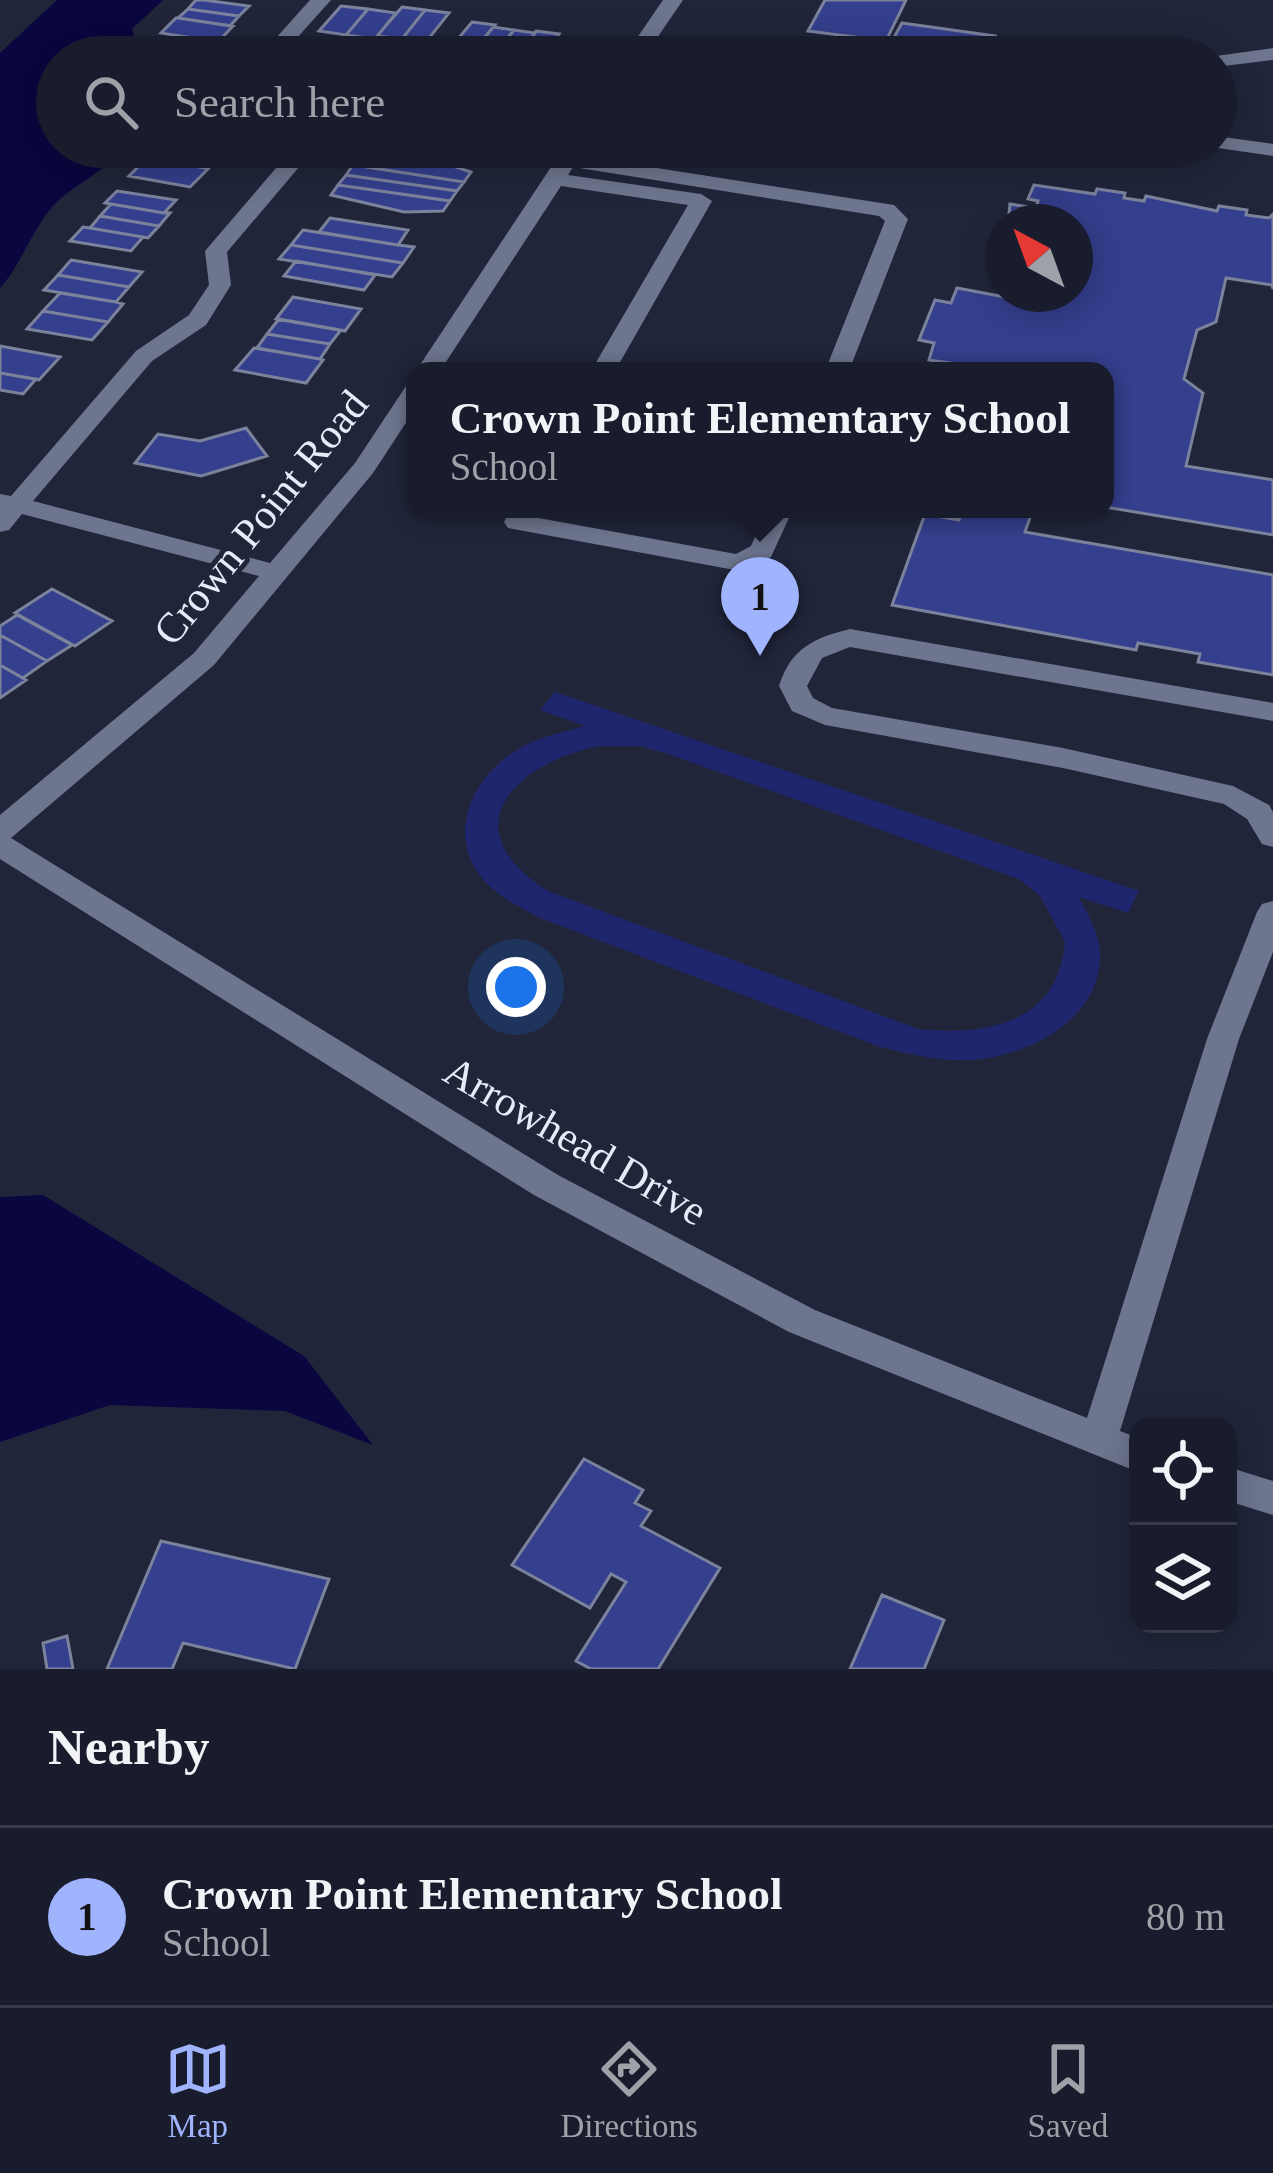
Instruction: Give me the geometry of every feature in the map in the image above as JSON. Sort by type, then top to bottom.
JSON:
[{"type":"street","points":[[288,36],[321,0]]},
{"type":"street","points":[[648,36],[673,0]]},
{"type":"street","points":[[1237,59],[1273,54]]},
{"type":"street","points":[[1237,145],[1273,150]]},
{"type":"street","points":[[279,574],[6,510],[144,356],[198,320],[220,285],[216,251],[287,168]]},
{"type":"street","points":[[434,362],[562,168]]},
{"type":"street","points":[[594,168],[706,192],[886,210],[897,219],[841,362]]},
{"type":"street","points":[[609,362],[706,192]]},
{"type":"street","name":"Crown Point Road","points":[[0,831],[184,678],[279,574],[364,468],[406,405]]},
{"type":"street","points":[[519,518],[517,522],[740,563],[763,551],[776,518]]},
{"type":"street","points":[[1273,712],[850,638],[820,644],[799,662],[793,686],[802,704],[825,716],[1063,758],[1233,796],[1258,812],[1273,837]]},
{"type":"street","name":"Arrowhead Drive","points":[[0,845],[546,1185],[802,1321],[1129,1450]]},
{"type":"street","points":[[1099,1438],[1223,1039],[1273,912]]},
{"type":"street","points":[[1237,1487],[1273,1498]]},
{"type":"shaded area","points":[[57,0],[163,0],[132,29],[134,36],[36,36],[36,168],[102,168],[50,210],[0,288],[0,53]]},
{"type":"shaded area","points":[[555,692],[1139,891],[1128,913],[1079,897],[1099,942],[1096,980],[1073,1017],[1037,1043],[972,1060],[937,1059],[880,1047],[540,918],[485,881],[465,838],[471,802],[480,786],[522,747],[585,726],[540,710]],"holes":[[[599,746],[640,746],[1019,879],[1040,896],[1065,942],[1060,970],[1049,991],[1015,1019],[993,1026],[918,1029],[548,891],[519,868],[503,845],[498,823],[504,802],[519,783],[568,755]]]},
{"type":"shaded area","points":[[43,1195],[304,1356],[373,1445],[285,1411],[110,1405],[0,1442],[0,1197]]},
{"type":"building","points":[[196,0],[249,6],[239,16],[188,9]]},
{"type":"building","points":[[825,0],[906,0],[888,36],[808,31]]},
{"type":"building","points":[[341,6],[368,9],[346,35],[319,31]]},
{"type":"building","points":[[402,7],[425,10],[404,36],[377,36]]},
{"type":"building","points":[[188,9],[239,16],[230,26],[178,18]]},
{"type":"building","points":[[368,9],[396,13],[377,36],[346,35]]},
{"type":"building","points":[[425,10],[449,13],[431,36],[404,36]]},
{"type":"building","points":[[176,18],[233,26],[224,36],[161,33]]},
{"type":"building","points":[[472,22],[495,25],[486,36],[460,36]]},
{"type":"building","points":[[902,23],[995,36],[895,36]]},
{"type":"building","points":[[493,27],[514,30],[509,36],[486,36]]},
{"type":"building","points":[[514,30],[535,33],[533,36],[509,36]]},
{"type":"building","points":[[137,168],[208,169],[190,187],[129,176]]},
{"type":"building","points":[[351,168],[373,168],[464,182],[457,191],[346,175]]},
{"type":"building","points":[[373,168],[459,168],[471,172],[464,182]]},
{"type":"building","points":[[346,175],[457,191],[450,201],[338,185]]},
{"type":"building","points":[[338,185],[450,201],[443,211],[404,212],[331,195]]},
{"type":"building","points":[[1034,185],[1095,194],[1097,189],[1125,193],[1124,198],[1144,201],[1146,196],[1217,211],[1219,206],[1269,218],[1273,214],[1273,289],[1272,285],[1226,278],[1216,322],[1197,330],[1184,379],[1203,393],[1186,466],[1273,480],[1273,535],[1114,508],[1114,362],[929,360],[934,343],[919,340],[935,300],[951,303],[957,288],[985,293],[985,312],[1093,312],[1093,204],[1028,199]]},
{"type":"building","points":[[117,191],[176,200],[164,213],[105,203]]},
{"type":"building","points":[[111,204],[170,213],[159,226],[100,216]]},
{"type":"building","points":[[100,216],[159,226],[148,238],[90,228]]},
{"type":"building","points":[[330,218],[408,230],[398,245],[319,232]]},
{"type":"building","points":[[83,227],[143,237],[131,251],[70,241]]},
{"type":"building","points":[[303,230],[414,247],[403,263],[291,245]]},
{"type":"building","points":[[291,245],[403,263],[392,277],[279,259]]},
{"type":"building","points":[[71,260],[142,272],[129,287],[58,275]]},
{"type":"building","points":[[296,261],[375,275],[364,290],[284,276]]},
{"type":"building","points":[[58,275],[129,287],[116,302],[44,290]]},
{"type":"building","points":[[60,293],[123,304],[108,322],[43,311]]},
{"type":"building","points":[[293,297],[361,309],[345,331],[276,319]]},
{"type":"building","points":[[43,311],[108,322],[92,340],[27,329]]},
{"type":"building","points":[[279,319],[341,330],[330,344],[267,334]]},
{"type":"building","points":[[267,334],[330,344],[320,359],[257,348]]},
{"type":"building","points":[[0,346],[60,357],[39,380],[0,373]]},
{"type":"building","points":[[254,348],[323,360],[306,383],[235,370]]},
{"type":"building","points":[[0,373],[36,379],[23,394],[0,390]]},
{"type":"building","points":[[246,428],[267,456],[201,476],[135,463],[158,434],[200,441]]},
{"type":"building","points":[[924,518],[1030,518],[1025,532],[1273,575],[1273,675],[1198,662],[1200,654],[1138,643],[1136,650],[892,605]]},
{"type":"building","points":[[52,589],[112,621],[75,646],[15,613]]},
{"type":"building","points":[[17,615],[72,645],[47,661],[0,635],[0,626]]},
{"type":"building","points":[[0,635],[47,661],[23,678],[0,665]]},
{"type":"building","points":[[0,665],[26,680],[0,698]]},
{"type":"building","points":[[584,1459],[643,1490],[635,1503],[651,1511],[641,1526],[720,1568],[658,1669],[591,1669],[576,1661],[626,1582],[611,1574],[590,1608],[512,1565]]},
{"type":"building","points":[[161,1541],[329,1579],[295,1669],[183,1643],[172,1669],[107,1669]]},
{"type":"building","points":[[882,1595],[944,1620],[924,1669],[850,1669]]},
{"type":"building","points":[[67,1636],[73,1669],[47,1669],[43,1643]]},
{"type":"place","name":"Crown Point Elementary School","points":[[760,656]]}]
